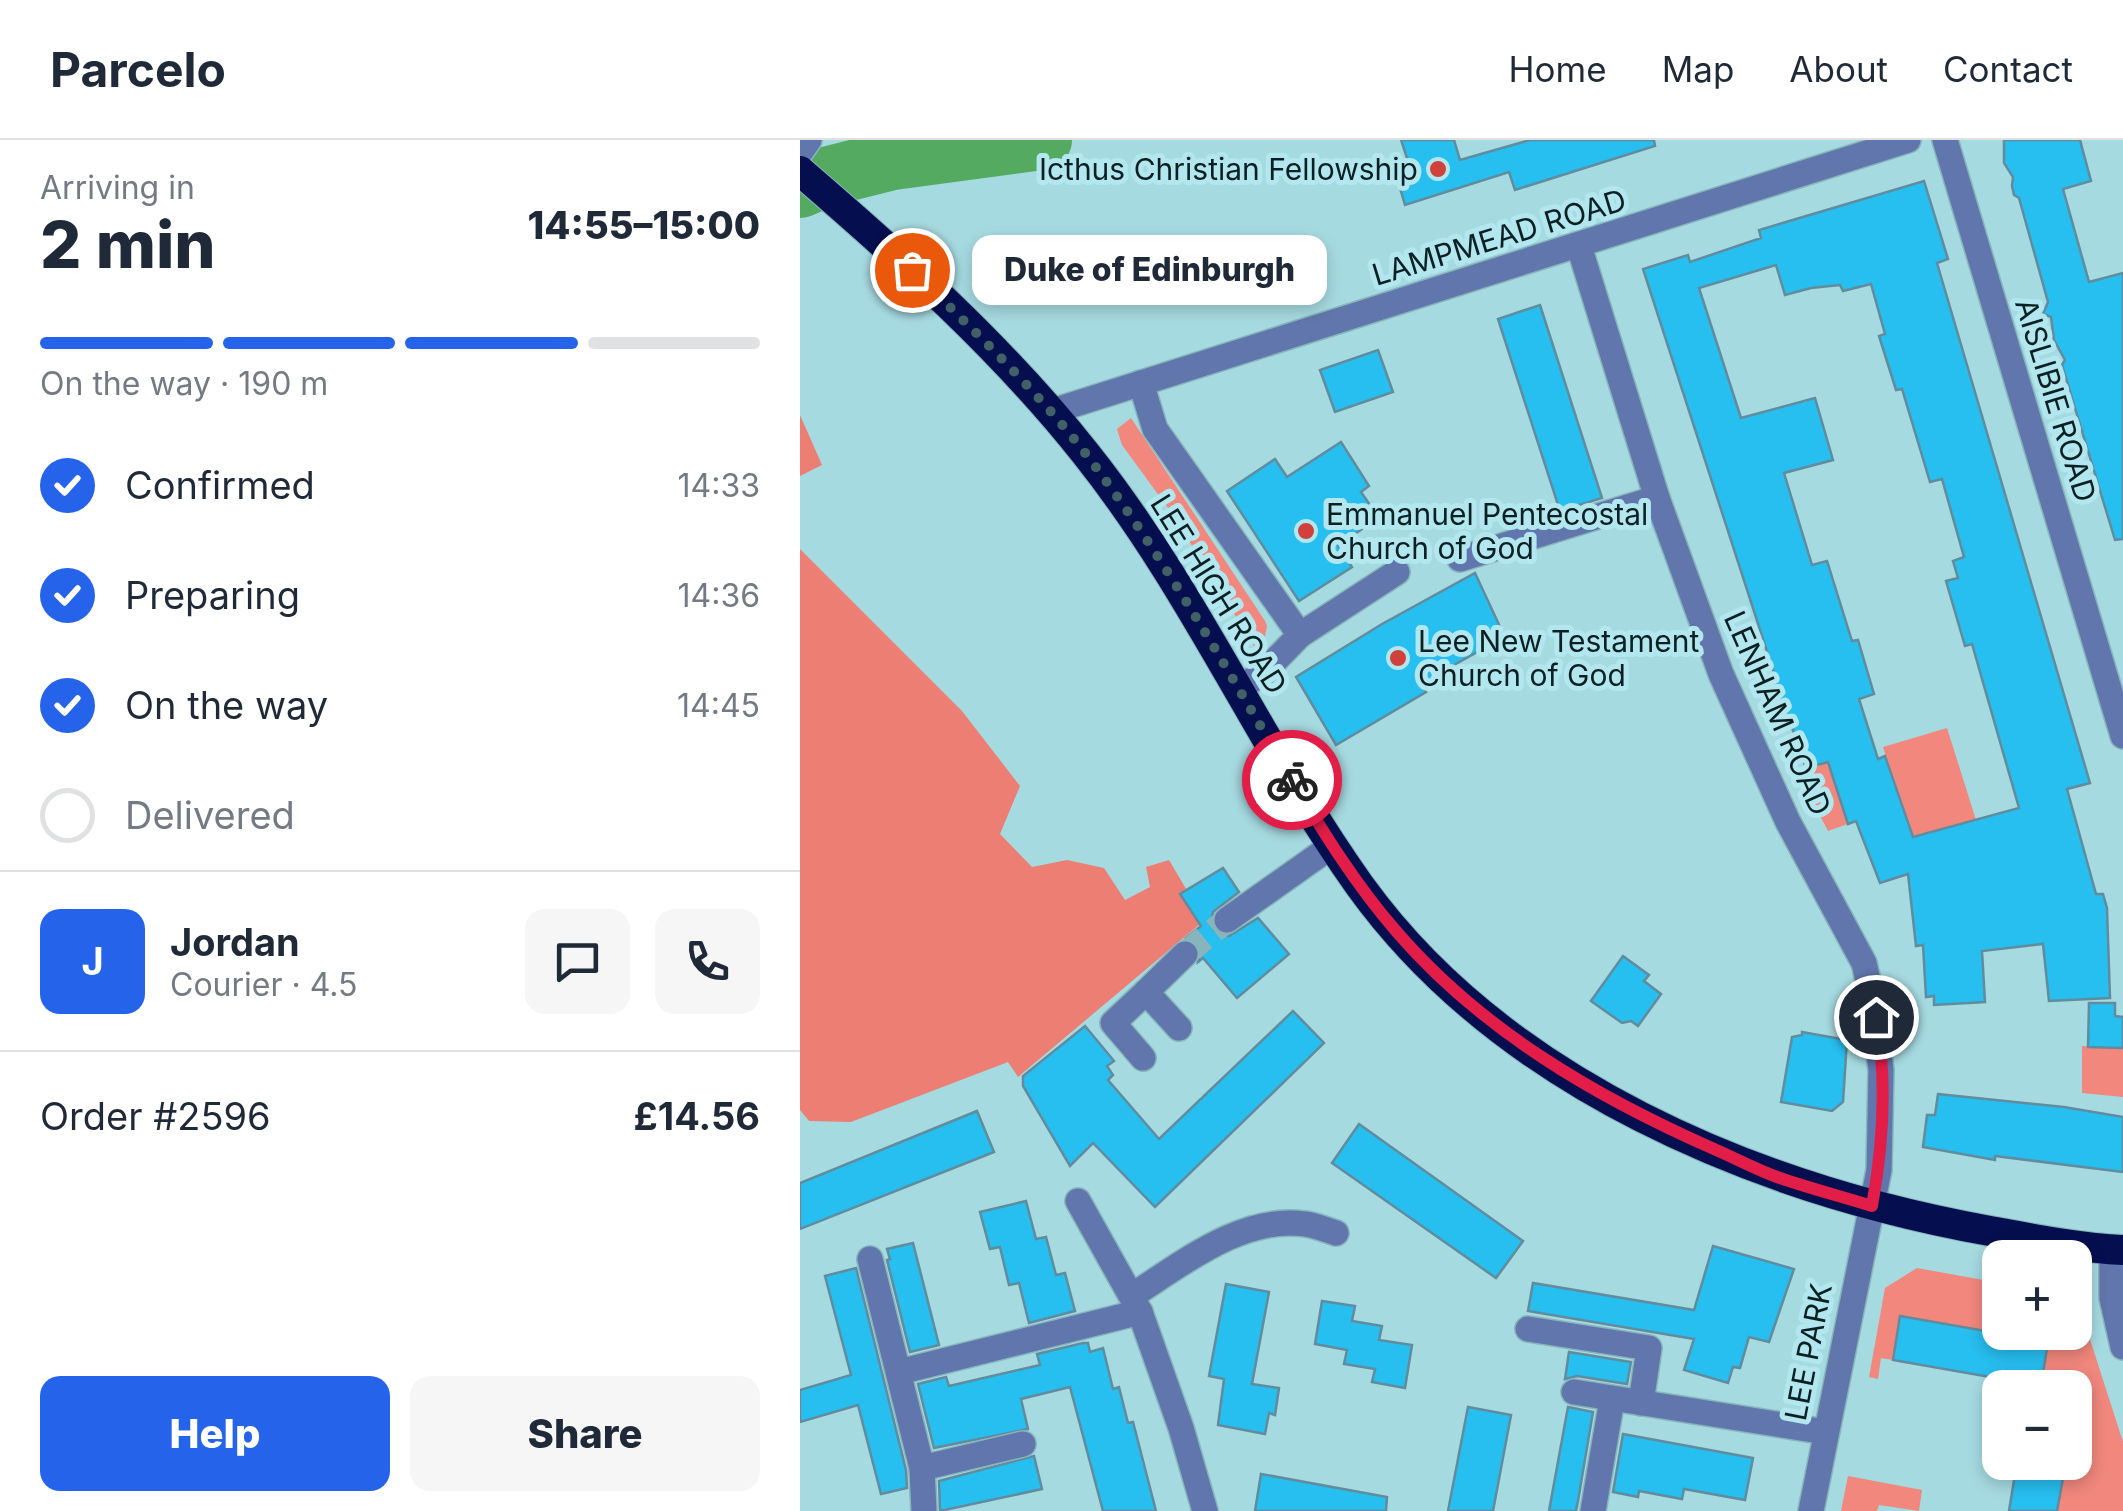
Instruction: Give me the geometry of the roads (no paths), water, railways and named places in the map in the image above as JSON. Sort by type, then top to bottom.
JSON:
[{"type":"highway","name":"LEE HIGH ROAD","points":[[800,171],[974,331],[1050,412],[1140,529],[1186,598],[1332,845],[1396,932],[1444,981],[1496,1025],[1555,1067],[1653,1122],[1773,1176],[1872,1206],[1969,1227],[2117,1250]]},
{"type":"street","points":[[800,152],[809,140]]},
{"type":"street","name":"LAMPMEAD ROAD","points":[[1050,412],[1908,140]]},
{"type":"street","name":"AISLIBIE ROAD","points":[[1945,140],[2123,736]]},
{"type":"street","name":"LENHAM ROAD","points":[[1579,246],[1657,498],[1736,714],[1788,822],[1864,962],[1878,1031],[1881,1070],[1879,1170],[1872,1206]]},
{"type":"street","points":[[1141,383],[1155,429],[1300,635]]},
{"type":"street","points":[[1460,559],[1657,498]]},
{"type":"street","points":[[1238,688],[1262,673],[1300,635],[1396,572]]},
{"type":"street","points":[[1227,920],[1332,845]]},
{"type":"street","points":[[1143,1058],[1112,1023],[1185,954]]},
{"type":"street","points":[[1146,992],[1179,1028]]},
{"type":"street","points":[[1078,1201],[1136,1304],[1181,1428],[1205,1511]]},
{"type":"street","name":"LEE PARK","points":[[1811,1511],[1872,1206]]},
{"type":"street","points":[[898,1372],[1136,1304],[1201,1252],[1254,1228],[1304,1223],[1336,1233]]},
{"type":"street","points":[[2117,1250],[2112,1298],[2123,1347]]},
{"type":"street","points":[[870,1259],[922,1468],[924,1511]]},
{"type":"street","points":[[1528,1329],[1650,1348],[1641,1402]]},
{"type":"street","points":[[1574,1392],[1826,1432]]},
{"type":"street","points":[[1592,1511],[1612,1398]]},
{"type":"street","points":[[922,1468],[1023,1444]]},
{"type":"waterway","points":[[800,188],[825,177],[893,160],[1042,140]]},
{"type":"tunnel","points":[[1185,954],[1227,920]]},
{"type":"place","name":"Icthus Christian Fellowship","points":[[1438,169]]},
{"type":"place","name":"Duke of Edinburgh","points":[[912,270]]},
{"type":"place","name":"Emmanuel Pentecostal Church of God","points":[[1306,531]]},
{"type":"place","name":"Lee New Testament Church of God","points":[[1398,658]]}]
